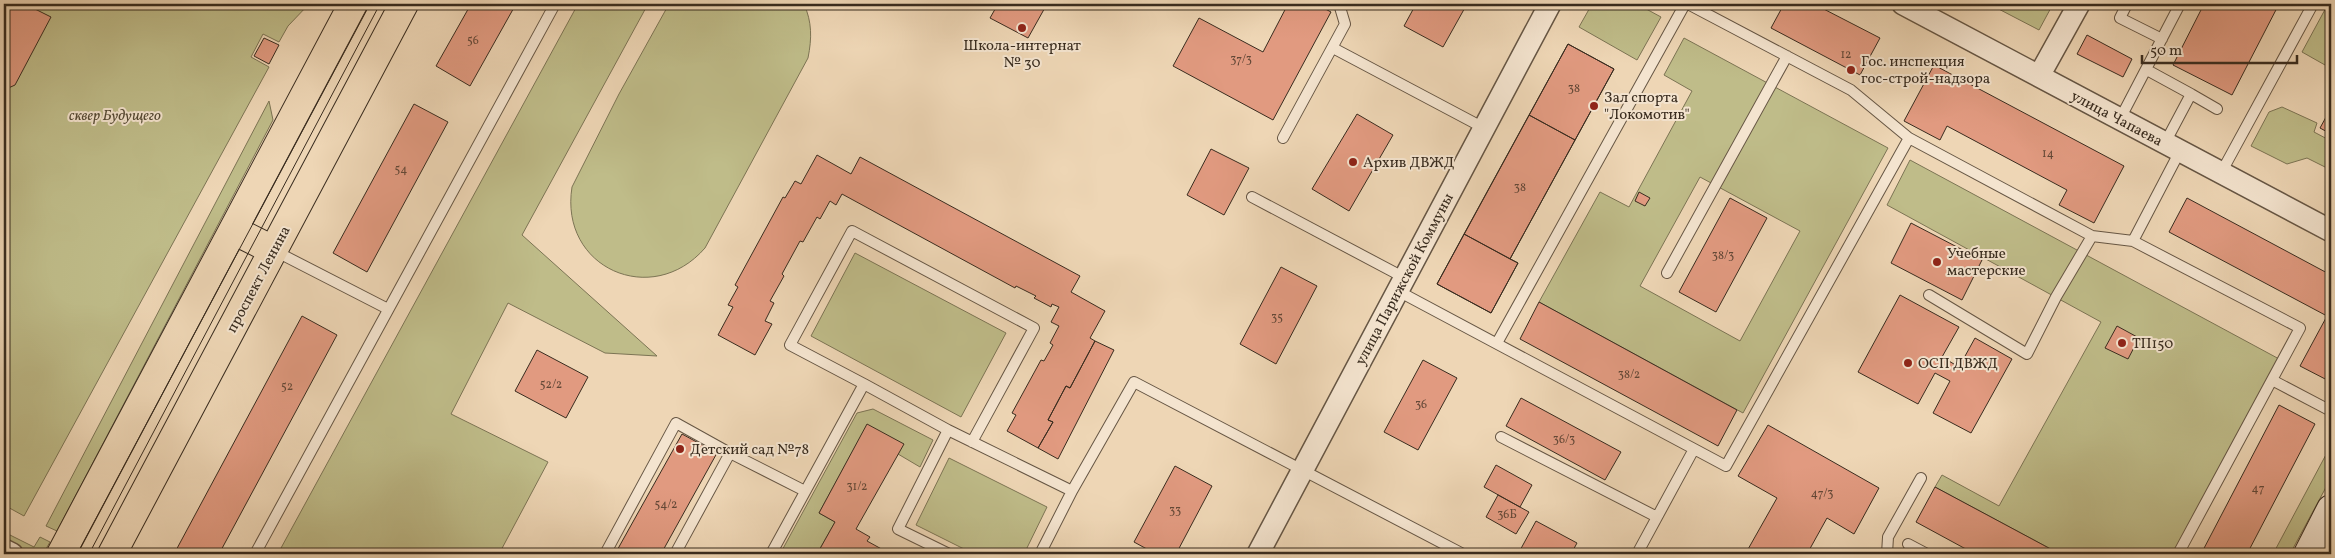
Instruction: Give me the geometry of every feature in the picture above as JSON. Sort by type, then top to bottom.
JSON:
[{"type":"highway","points":[[61,554],[352,4]]},
{"type":"highway","name":"проспект Ленина","points":[[112,554],[404,4]]},
{"type":"highway","points":[[233,230],[273,250]]},
{"type":"main road","points":[[2316,544],[2331,509]]},
{"type":"street","name":"улица Парижской Коммуны","points":[[1258,554],[1550,4]]},
{"type":"street","name":"улица Чапаева","points":[[1903,4],[2331,230]]},
{"type":"street","points":[[2039,76],[2079,4]]},
{"type":"street","points":[[4,550],[12,554]]},
{"type":"lane","points":[[255,554],[555,4]]},
{"type":"lane","points":[[1283,138],[1345,24],[1339,4]]},
{"type":"lane","points":[[1497,342],[1687,4],[1851,90],[1909,138],[2092,236],[2133,241],[2300,328],[2178,554]]},
{"type":"lane","points":[[2127,4],[2120,18],[2162,39]]},
{"type":"lane","points":[[2120,119],[2180,4]]},
{"type":"lane","points":[[2221,173],[2313,4]]},
{"type":"lane","points":[[1333,48],[1484,128]]},
{"type":"lane","points":[[1667,273],[1787,56]]},
{"type":"lane","points":[[2147,70],[2217,109]]},
{"type":"lane","points":[[2133,241],[2172,147],[2191,94]]},
{"type":"lane","points":[[1252,197],[1497,342],[1726,466],[1909,138]]},
{"type":"lane","points":[[972,442],[1034,328],[852,231],[790,345],[948,430],[972,442],[1072,491]]},
{"type":"lane","points":[[1928,295],[2027,354],[2056,297],[2092,236]]},
{"type":"lane","points":[[273,250],[388,309]]},
{"type":"lane","points":[[2272,380],[2331,411]]},
{"type":"lane","points":[[1040,554],[1072,491],[1134,382],[1463,554]]},
{"type":"lane","points":[[771,554],[864,384]]},
{"type":"lane","points":[[605,554],[676,423],[805,491]]},
{"type":"lane","points":[[948,430],[898,529],[949,554]]},
{"type":"lane","points":[[1501,437],[1657,516]]},
{"type":"lane","points":[[1637,554],[1694,449]]},
{"type":"lane","points":[[675,554],[730,452]]},
{"type":"lane","points":[[1887,554],[1888,537],[1921,478]]},
{"type":"lane","points":[[1908,544],[1927,554]]},
{"type":"green space","name":"сквер Будущего","points":[[4,4],[309,4],[288,26],[279,42],[263,34],[251,57],[269,67],[24,516],[4,505]]},
{"type":"green space","points":[[578,4],[648,4],[522,235],[657,356],[605,353],[508,303],[451,414],[548,462],[499,554],[291,554],[281,548]]},
{"type":"green space","points":[[669,4],[804,4],[810,24],[810,44],[808,58],[705,248],[684,266],[660,276],[636,277],[614,271],[594,258],[580,239],[572,215],[572,187],[619,94]]},
{"type":"green space","points":[[1592,4],[1637,4],[1661,17],[1637,60],[1579,27]]},
{"type":"green space","points":[[1989,4],[2053,4],[2039,30]]},
{"type":"green space","points":[[2328,4],[2331,4],[2331,53],[2325,65],[2302,52]]},
{"type":"green space","points":[[1684,38],[1888,148],[1743,413],[1539,302],[1600,192],[1629,207],[1692,91],[1664,75]],"holes":[[[1700,177],[1800,231],[1740,341],[1640,286]]]},
{"type":"green space","points":[[269,101],[273,120],[57,531],[46,526]]},
{"type":"green space","points":[[2282,107],[2317,123],[2314,132],[2331,141],[2331,170],[2307,158],[2287,164],[2251,146],[2269,112]]},
{"type":"green space","points":[[1910,160],[2281,360],[2175,554],[2060,554],[1935,487],[1942,475],[1999,506],[2101,322],[1887,205]]},
{"type":"green space","points":[[855,253],[1006,333],[961,417],[811,336]]},
{"type":"green space","points":[[873,409],[933,440],[920,467],[898,454],[867,425],[819,513],[835,522],[817,554],[780,554],[857,413]]},
{"type":"green space","points":[[2329,449],[2331,450],[2331,478],[2290,554],[2273,554]]},
{"type":"green space","points":[[949,458],[1047,507],[1024,554],[974,554],[916,525]]},
{"type":"green space","points":[[4,532],[34,547],[40,537],[50,542],[43,554],[26,554],[4,542]]},
{"type":"building","points":[[5,4],[25,4],[51,17],[15,85],[4,90]]},
{"type":"building","points":[[471,4],[516,4],[470,86],[436,66]]},
{"type":"building","name":"Школа-интернат № 30","points":[[998,4],[1047,4],[1028,38],[990,18]]},
{"type":"building","points":[[1288,4],[1316,4],[1331,12],[1273,120],[1173,66],[1199,18],[1263,52]]},
{"type":"building","points":[[1416,4],[1467,4],[1443,47],[1404,26]]},
{"type":"building","points":[[1784,4],[1814,4],[1880,38],[1860,75],[1771,28]]},
{"type":"building","points":[[2204,4],[2279,4],[2232,95],[2173,65]]},
{"type":"building","points":[[2087,35],[2132,59],[2123,77],[2077,54]]},
{"type":"building","points":[[264,38],[279,45],[269,64],[254,56]]},
{"type":"building","points":[[1568,44],[1614,69],[1575,140],[1529,115]]},
{"type":"building","points":[[1568,44],[1614,69],[1510,259],[1518,263],[1491,313],[1437,284]]},
{"type":"building","points":[[1934,65],[2124,166],[2094,223],[2059,205],[2067,190],[1947,126],[1940,140],[1904,121]]},
{"type":"building","points":[[414,104],[448,122],[367,272],[333,253]]},
{"type":"building","points":[[2331,108],[2331,134],[2320,128]]},
{"type":"building","name":"Архив ДВЖД","points":[[1357,114],[1393,135],[1349,211],[1312,189]]},
{"type":"building","points":[[1529,115],[1575,140],[1510,259],[1464,234]]},
{"type":"building","points":[[1211,149],[1249,168],[1224,215],[1187,195]]},
{"type":"building","points":[[817,155],[851,174],[860,157],[1080,276],[1071,292],[1105,311],[1090,338],[1095,341],[1070,388],[1066,386],[1048,420],[1053,422],[1038,448],[1007,431],[1016,415],[1012,413],[1041,360],[1044,361],[1053,345],[1050,343],[1059,326],[1051,322],[1059,307],[1052,304],[1051,307],[1034,298],[1036,296],[1016,286],[1015,288],[842,194],[836,205],[830,201],[820,219],[817,217],[803,242],[800,241],[782,274],[784,276],[770,301],[774,303],[765,321],[772,324],[755,355],[718,335],[733,307],[728,305],[738,287],[735,285],[783,197],[785,198],[795,181],[801,184]]},
{"type":"building","points":[[1639,192],[1650,198],[1645,206],[1635,201]]},
{"type":"building","points":[[1730,198],[1767,218],[1716,312],[1679,292]]},
{"type":"building","points":[[2187,198],[2331,275],[2331,382],[2300,366],[2327,316],[2169,232]]},
{"type":"building","name":"Учебные мастерские","points":[[1911,223],[1982,260],[1962,300],[1891,263]]},
{"type":"building","points":[[1464,234],[1518,263],[1491,313],[1437,284]]},
{"type":"building","points":[[1281,267],[1317,286],[1276,364],[1240,344]]},
{"type":"building","name":"ОСП ДВЖД","points":[[1900,295],[1959,327],[1942,357],[1959,367],[1975,338],[2012,359],[1971,433],[1933,413],[1950,381],[1935,373],[1918,404],[1858,372]]},
{"type":"building","points":[[1539,302],[1737,410],[1718,446],[1520,339]]},
{"type":"building","points":[[302,316],[337,335],[219,554],[174,554]]},
{"type":"building","name":"ТП150","points":[[2117,326],[2139,338],[2128,359],[2105,348]]},
{"type":"building","points":[[1095,341],[1114,350],[1058,459],[1038,448],[1053,422],[1048,420],[1066,386],[1070,388]]},
{"type":"building","points":[[537,350],[588,377],[566,418],[515,391]]},
{"type":"building","points":[[1423,360],[1457,378],[1418,450],[1384,432]]},
{"type":"building","points":[[1521,398],[1621,452],[1605,480],[1506,426]]},
{"type":"building","points":[[2279,405],[2315,424],[2247,554],[2201,554]]},
{"type":"building","points":[[867,424],[904,444],[856,529],[870,537],[867,541],[887,552],[886,554],[817,554],[835,522],[819,513]]},
{"type":"building","points":[[1768,425],[1879,488],[1854,534],[1827,518],[1807,554],[1752,554],[1747,551],[1777,498],[1738,476]]},
{"type":"building","points":[[682,434],[717,453],[661,554],[615,554]]},
{"type":"building","points":[[1496,465],[1532,485],[1520,507],[1484,487]]},
{"type":"building","points":[[1175,466],[1212,486],[1176,554],[1156,554],[1134,542]]},
{"type":"building","points":[[1935,487],[2060,554],[1975,554],[1916,522]]},
{"type":"building","points":[[1498,495],[1529,512],[1516,534],[1486,517]]},
{"type":"building","points":[[1536,521],[1577,543],[1571,554],[1518,554]]},
{"type":"tram line","points":[[77,554],[370,4]]},
{"type":"tram line","points":[[89,554],[380,4]]},
{"type":"place","name":"Школа-интернат № 30","points":[[1022,28]]},
{"type":"place","name":"Гос. инспекция гос-строй-надзора","points":[[1851,70]]},
{"type":"place","name":"Зал спорта \"Локомотив\"","points":[[1594,106]]},
{"type":"place","name":"Архив ДВЖД","points":[[1353,162]]},
{"type":"place","name":"Учебные мастерские","points":[[1937,262]]},
{"type":"place","name":"ТП150","points":[[2122,343]]},
{"type":"place","name":"ОСП ДВЖД","points":[[1908,363]]},
{"type":"place","name":"Детский сад №78","points":[[680,449]]}]
